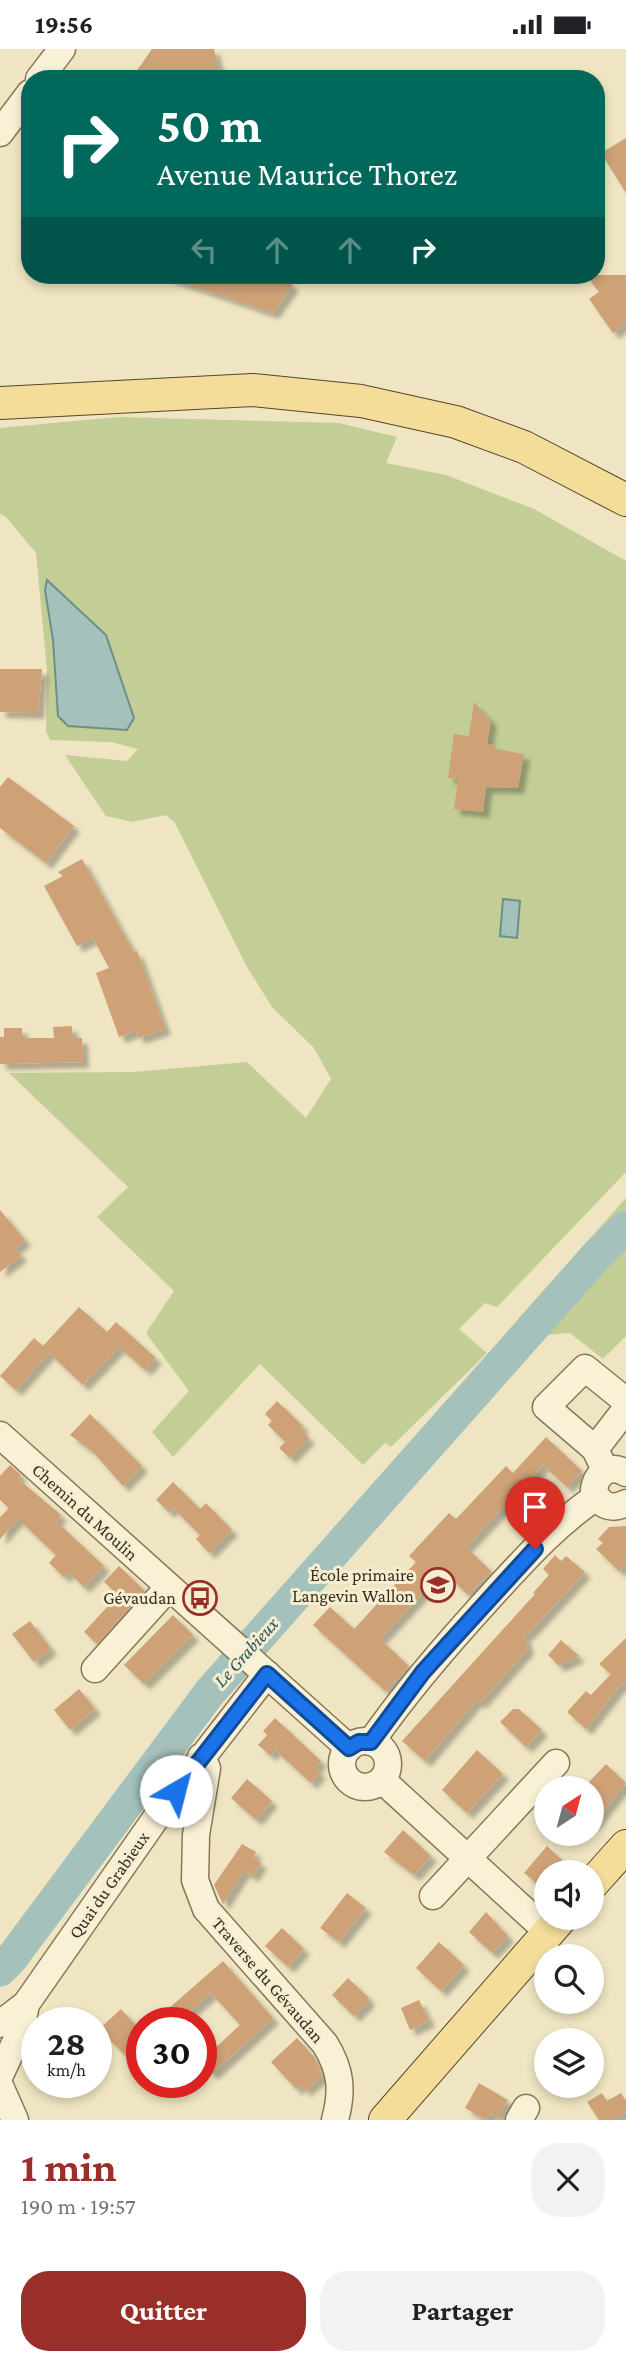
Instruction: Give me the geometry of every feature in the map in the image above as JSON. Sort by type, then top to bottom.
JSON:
[{"type":"main road","points":[[0,403],[253,390],[361,401],[456,422],[524,447],[626,500]]},
{"type":"main road","points":[[604,1871],[626,1846]]},
{"type":"main road","points":[[385,2120],[551,1930]]},
{"type":"street","points":[[46,70],[62,49]]},
{"type":"street","points":[[0,133],[21,105]]},
{"type":"street","points":[[613,1465],[545,1407],[585,1368],[626,1401]]},
{"type":"street","points":[[596,1497],[595,1482],[613,1465],[626,1409]]},
{"type":"street","name":"Chemin du Moulin","points":[[0,1435],[263,1671],[360,1745]]},
{"type":"street","points":[[596,1497],[610,1507],[626,1503]]},
{"type":"street","points":[[360,1745],[384,1751],[387,1758],[388,1766],[382,1780],[369,1787],[349,1781],[342,1768],[360,1745],[423,1672],[563,1519],[596,1497]]},
{"type":"street","points":[[95,1669],[169,1587]]},
{"type":"street","name":"Quai du Grabieux","points":[[0,2024],[26,2004],[263,1671]]},
{"type":"street","name":"Traverse du Gévaudan","points":[[201,1757],[207,1768],[196,1835],[195,1880],[206,1909],[325,2044],[335,2060],[341,2077],[335,2120]]},
{"type":"street","points":[[433,1896],[556,1763]]},
{"type":"street","points":[[382,1780],[468,1859],[534,1909]]},
{"type":"street","points":[[0,2075],[21,2030],[26,2004]]},
{"type":"street","points":[[0,2086],[15,2120]]},
{"type":"street","points":[[0,2116],[9,2120]]},
{"type":"green space","points":[[118,417],[339,423],[397,437],[386,463],[446,475],[534,509],[626,561],[626,1172],[497,1307],[485,1303],[459,1329],[487,1353],[391,1447],[385,1443],[363,1465],[260,1364],[173,1457],[152,1432],[189,1391],[146,1333],[174,1291],[97,1217],[128,1187],[9,1073],[133,1072],[247,1062],[306,1118],[331,1079],[314,1048],[272,1007],[246,965],[175,823],[166,815],[132,822],[106,816],[65,755],[127,761],[138,749],[111,742],[50,740],[46,732],[47,670],[36,553],[5,516],[0,514],[0,428]]},
{"type":"green space","points":[[626,1198],[626,1336],[603,1359],[570,1333],[544,1335],[519,1318]]},
{"type":"water","points":[[47,580],[106,635],[134,718],[127,730],[68,726],[58,716],[53,640],[45,590]]},
{"type":"water","points":[[503,899],[520,901],[517,938],[500,936]]},
{"type":"building","points":[[152,49],[214,49],[219,70],[137,70]]},
{"type":"building","points":[[626,138],[626,193],[605,159],[605,151]]},
{"type":"building","points":[[605,275],[626,275],[626,323],[613,333],[589,299],[599,292],[593,284],[605,284]]},
{"type":"building","points":[[188,284],[292,284],[273,313]]},
{"type":"building","points":[[0,669],[42,669],[38,713],[0,712]]},
{"type":"building","points":[[474,702],[491,721],[487,744],[496,745],[495,749],[524,754],[518,788],[486,787],[483,812],[454,809],[458,779],[448,778],[454,734],[469,736]]},
{"type":"building","points":[[8,777],[74,826],[46,863],[0,828],[0,787]]},
{"type":"building","points":[[82,859],[134,953],[137,951],[165,1029],[138,1038],[136,1031],[119,1037],[96,973],[109,968],[93,938],[77,946],[44,886],[63,876],[58,872]]},
{"type":"building","points":[[72,1026],[72,1038],[82,1038],[83,1062],[0,1064],[0,1037],[4,1037],[4,1028],[22,1028],[22,1038],[54,1038],[53,1027]]},
{"type":"building","points":[[0,1210],[25,1240],[15,1248],[21,1256],[0,1272]]},
{"type":"building","points":[[79,1307],[107,1332],[116,1322],[156,1358],[145,1370],[119,1347],[83,1385],[49,1353],[16,1390],[0,1376],[34,1338],[43,1346]]},
{"type":"building","points":[[277,1401],[303,1426],[300,1429],[309,1438],[290,1458],[279,1448],[285,1442],[268,1425],[272,1421],[265,1414]]},
{"type":"building","points":[[90,1414],[142,1466],[123,1486],[93,1452],[70,1435]]},
{"type":"building","points":[[546,1437],[582,1471],[567,1487],[543,1465],[466,1547],[491,1571],[468,1595],[443,1571],[380,1639],[409,1666],[385,1691],[313,1625],[330,1607],[354,1629],[416,1562],[409,1556],[449,1513],[456,1519],[506,1466],[513,1473]]},
{"type":"building","points":[[10,1465],[21,1475],[17,1478],[61,1515],[56,1521],[104,1566],[84,1587],[68,1572],[64,1577],[49,1563],[56,1555],[18,1519],[0,1539],[0,1517],[9,1508],[0,1500],[0,1476]]},
{"type":"building","points":[[173,1482],[200,1509],[206,1503],[232,1530],[209,1553],[196,1539],[200,1535],[173,1508],[169,1512],[156,1500]]},
{"type":"building","points":[[626,1526],[626,1563],[619,1571],[596,1549],[603,1543],[598,1539],[609,1527]]},
{"type":"building","points":[[555,1555],[561,1561],[566,1556],[585,1572],[527,1635],[524,1633],[528,1649],[480,1703],[477,1700],[425,1761],[402,1741],[535,1594],[533,1593],[549,1575],[543,1569]]},
{"type":"building","points":[[119,1566],[145,1591],[97,1644],[84,1632],[118,1595],[104,1582]]},
{"type":"building","points":[[173,1615],[193,1635],[144,1684],[124,1665]]},
{"type":"building","points":[[30,1621],[51,1649],[34,1662],[12,1634]]},
{"type":"building","points":[[626,1638],[626,1687],[622,1683],[586,1729],[567,1712],[586,1691],[591,1695],[611,1674],[599,1664]]},
{"type":"building","points":[[561,1640],[579,1656],[559,1666],[548,1655]]},
{"type":"building","points":[[79,1689],[95,1709],[70,1730],[54,1710]]},
{"type":"building","points":[[513,1709],[519,1709],[542,1730],[526,1747],[500,1722]]},
{"type":"building","points":[[275,1718],[321,1761],[315,1768],[320,1773],[311,1783],[275,1750],[270,1755],[258,1745],[267,1735],[263,1731]]},
{"type":"building","points":[[477,1750],[503,1774],[467,1813],[442,1790]]},
{"type":"building","points":[[606,1764],[626,1783],[604,1811],[604,1776],[595,1776]]},
{"type":"building","points":[[247,1779],[272,1801],[256,1820],[231,1798]]},
{"type":"building","points":[[403,1830],[431,1856],[414,1875],[384,1852]]},
{"type":"building","points":[[242,1844],[256,1852],[253,1857],[261,1863],[253,1876],[244,1871],[223,1904],[214,1885]]},
{"type":"building","points":[[547,1846],[562,1860],[535,1860]]},
{"type":"building","points":[[534,1861],[534,1881],[524,1873]]},
{"type":"building","points":[[347,1893],[366,1908],[339,1942],[320,1928]]},
{"type":"building","points":[[486,1912],[508,1936],[492,1953],[469,1932]]},
{"type":"building","points":[[282,1928],[304,1949],[288,1967],[265,1946]]},
{"type":"building","points":[[439,1942],[464,1965],[441,1991],[416,1968]]},
{"type":"building","points":[[223,1961],[273,2018],[217,2069],[217,2046],[240,2025],[211,1993],[195,2007],[170,2007]]},
{"type":"building","points":[[348,1978],[368,1997],[368,2002],[354,2016],[332,1995]]},
{"type":"building","points":[[419,2000],[429,2021],[410,2030],[401,2008]]},
{"type":"building","points":[[121,2009],[126,2014],[126,2056],[112,2042],[112,2017]]},
{"type":"building","points":[[297,2038],[314,2057],[322,2076],[305,2091],[301,2085],[296,2089],[271,2062]]},
{"type":"building","points":[[479,2083],[508,2100],[498,2117],[491,2113],[486,2120],[465,2108]]},
{"type":"building","points":[[621,2093],[626,2101],[626,2112],[613,2120],[599,2120],[587,2102],[604,2096],[607,2101]]},
{"type":"waterway","name":"Le Grabieux","points":[[0,1970],[11,1959],[210,1692],[598,1254],[626,1227]]},
{"type":"place","name":"École primaire Langevin Wallon","points":[[438,1585]]},
{"type":"place","name":"Gévaudan","points":[[200,1598]]},
{"type":"route","points":[[176,1791],[267,1674],[349,1748],[359,1742],[371,1742],[423,1672],[535,1549]]}]
